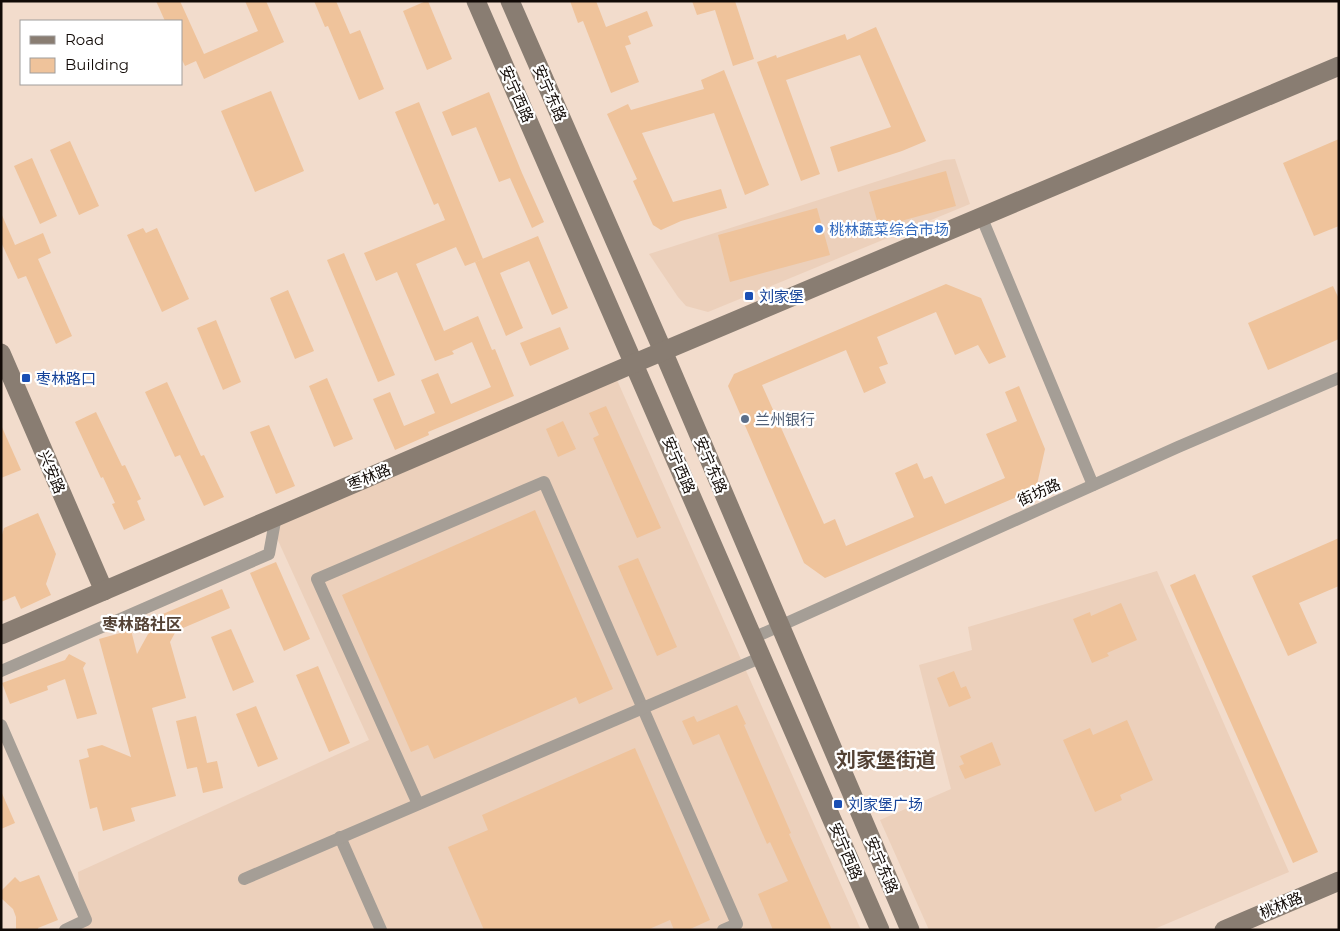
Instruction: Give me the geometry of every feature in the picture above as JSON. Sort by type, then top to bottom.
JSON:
[{"type":"main road","name":"安宁西路","points":[[476,1],[880,930]]},
{"type":"main road","name":"安宁东路","points":[[510,1],[663,351],[910,930]]},
{"type":"main road","name":"枣林路","points":[[1,635],[663,351],[1339,66]]},
{"type":"main road","name":"兴安路","points":[[1,353],[104,591]]},
{"type":"main road","name":"桃林路","points":[[1224,930],[1339,881]]},
{"type":"street","points":[[981,216],[1093,485]]},
{"type":"street","name":"街坊路","points":[[753,638],[1093,485],[1339,378]]},
{"type":"street","points":[[418,804],[317,579],[544,482],[737,924],[723,930]]},
{"type":"street","points":[[1,671],[269,554],[276,516]]},
{"type":"street","points":[[244,878],[762,657]]},
{"type":"street","points":[[1,725],[86,920],[65,930]]},
{"type":"street","points":[[340,837],[382,930]]},
{"type":"shaded area","name":"桃林蔬菜综合市场","points":[[955,159],[970,204],[708,312],[686,306],[649,254],[944,160]]},
{"type":"shaded area","points":[[617,380],[861,930],[76,930],[82,926],[78,872],[369,740],[270,523]]},
{"type":"shaded area","points":[[1157,571],[1289,872],[1152,930],[929,930],[880,820],[951,789],[919,665],[972,650],[968,627]]},
{"type":"building","points":[[156,1],[180,1],[204,54],[258,31],[245,1],[266,1],[284,42],[204,79],[196,61],[185,66],[182,60],[182,20],[165,20]]},
{"type":"building","points":[[314,1],[336,1],[350,34],[360,30],[384,89],[359,100],[328,26],[325,27]]},
{"type":"building","points":[[428,1],[452,59],[427,70],[403,11]]},
{"type":"building","points":[[570,1],[596,1],[606,27],[647,11],[653,26],[628,36],[631,44],[625,46],[639,82],[611,93],[583,21],[578,23]]},
{"type":"building","points":[[692,1],[735,1],[754,59],[733,66],[715,10],[697,15]]},
{"type":"building","points":[[876,27],[926,141],[838,172],[830,147],[891,127],[860,55],[786,80],[820,174],[801,181],[757,62],[776,55],[777,58],[845,34],[847,40]]},
{"type":"building","points":[[724,70],[769,185],[745,195],[714,113],[642,133],[673,202],[721,189],[727,208],[681,221],[661,230],[653,225],[633,181],[637,179],[607,114],[628,104],[631,110],[704,89],[701,80]]},
{"type":"building","points":[[271,91],[304,171],[255,192],[221,111]]},
{"type":"building","points":[[489,92],[544,222],[532,228],[510,178],[499,182],[476,127],[452,136],[442,112]]},
{"type":"building","points":[[419,102],[483,259],[465,266],[456,247],[416,264],[444,331],[478,316],[492,350],[495,349],[514,396],[428,432],[429,435],[395,450],[373,399],[390,392],[404,426],[435,413],[421,380],[438,373],[451,404],[491,387],[472,342],[452,351],[454,354],[435,361],[397,272],[376,281],[364,253],[445,220],[438,203],[434,205],[395,112]]},
{"type":"building","points":[[1339,139],[1339,226],[1314,236],[1283,163]]},
{"type":"building","points":[[70,141],[99,206],[79,215],[50,150]]},
{"type":"building","points":[[32,158],[57,216],[40,224],[14,166]]},
{"type":"building","points":[[946,171],[956,206],[879,227],[869,192]]},
{"type":"building","points":[[817,208],[830,255],[730,282],[718,235]]},
{"type":"building","points":[[1,213],[15,245],[43,233],[51,253],[38,259],[72,336],[56,344],[26,276],[18,279],[1,242]]},
{"type":"building","points":[[143,228],[146,233],[157,228],[189,299],[162,312],[127,235]]},
{"type":"building","points":[[538,236],[568,308],[552,315],[529,261],[500,273],[523,328],[506,336],[475,262]]},
{"type":"building","points":[[344,253],[395,375],[378,382],[327,260]]},
{"type":"building","points":[[946,284],[981,298],[1006,357],[989,364],[978,345],[955,355],[936,312],[877,337],[888,364],[879,367],[886,383],[864,393],[846,350],[762,385],[824,524],[835,519],[846,546],[914,517],[895,473],[917,463],[924,479],[932,476],[945,504],[1005,478],[986,434],[1017,421],[1005,392],[1019,386],[1045,449],[1036,489],[825,578],[804,563],[728,386],[734,374]]},
{"type":"building","points":[[1333,286],[1339,299],[1339,339],[1268,370],[1248,323]]},
{"type":"building","points":[[288,290],[314,351],[295,359],[270,298]]},
{"type":"building","points":[[216,320],[241,382],[223,390],[197,328]]},
{"type":"building","points":[[560,327],[569,349],[530,366],[520,343]]},
{"type":"building","points":[[327,378],[353,439],[334,447],[309,386]]},
{"type":"building","points":[[167,382],[201,456],[204,455],[224,497],[204,506],[180,455],[175,457],[145,392]]},
{"type":"building","points":[[606,406],[661,528],[637,538],[593,438],[599,435],[589,413]]},
{"type":"building","points":[[96,412],[122,466],[125,465],[141,499],[137,501],[145,520],[124,530],[112,504],[115,503],[75,422]]},
{"type":"building","points":[[563,421],[576,449],[558,457],[546,429]]},
{"type":"building","points":[[1,425],[21,470],[1,478]]},
{"type":"building","points":[[269,425],[295,486],[276,494],[250,432]]},
{"type":"building","points":[[535,510],[613,689],[579,704],[576,697],[434,759],[428,745],[411,752],[342,595]]},
{"type":"building","points":[[38,513],[56,554],[46,584],[51,595],[21,609],[15,596],[1,602],[1,538],[4,528]]},
{"type":"building","points":[[1339,538],[1339,586],[1299,603],[1317,643],[1288,656],[1252,576]]},
{"type":"building","points":[[638,558],[677,647],[657,656],[618,566]]},
{"type":"building","points":[[276,562],[310,639],[284,651],[250,573]]},
{"type":"building","points":[[1195,574],[1318,852],[1293,863],[1170,585]]},
{"type":"building","points":[[222,589],[230,608],[176,631],[170,642],[186,698],[152,708],[176,796],[131,808],[135,821],[103,831],[97,807],[90,809],[79,760],[89,757],[87,749],[102,745],[131,757],[99,639],[131,630],[137,654],[158,616]]},
{"type":"building","points":[[1121,603],[1137,640],[1107,653],[1109,656],[1092,663],[1073,619],[1090,612],[1091,616]]},
{"type":"building","points":[[231,629],[254,682],[233,691],[211,637]]},
{"type":"building","points":[[69,654],[86,663],[83,668],[97,714],[77,719],[65,679],[47,686],[48,690],[10,704],[2,683],[65,660]]},
{"type":"building","points":[[318,666],[350,743],[329,752],[296,675]]},
{"type":"building","points":[[954,671],[961,688],[966,686],[971,698],[949,707],[937,678]]},
{"type":"building","points":[[737,705],[791,833],[789,834],[832,930],[773,930],[758,894],[788,881],[770,842],[767,844],[719,734],[693,745],[682,721],[694,716],[697,722]]},
{"type":"building","points":[[256,706],[278,759],[258,767],[236,714]]},
{"type":"building","points":[[196,716],[207,763],[217,761],[223,788],[203,793],[197,767],[187,769],[176,721]]},
{"type":"building","points":[[1127,720],[1153,780],[1120,795],[1122,800],[1095,812],[1063,740],[1090,728],[1093,735]]},
{"type":"building","points":[[992,742],[1001,765],[965,779],[959,766],[964,764],[960,756]]},
{"type":"building","points":[[635,748],[710,920],[688,930],[674,930],[670,920],[647,930],[484,930],[448,847],[488,830],[482,815]]},
{"type":"building","points":[[1,791],[15,823],[1,829]]},
{"type":"building","points":[[39,875],[58,920],[38,928],[38,930],[16,930],[16,917],[13,909],[1,898],[1,891],[15,877],[20,882]]},
{"type":"place","name":"桃林蔬菜综合市场","points":[[819,229]]},
{"type":"place","name":"刘家堡","points":[[749,296]]},
{"type":"place","name":"枣林路口","points":[[26,378]]},
{"type":"place","name":"兰州银行","points":[[745,419]]},
{"type":"place","name":"刘家堡广场","points":[[838,804]]},
{"type":"district","name":"枣林路社区","points":[[142,624]]},
{"type":"district","name":"刘家堡街道","points":[[886,760]]}]
